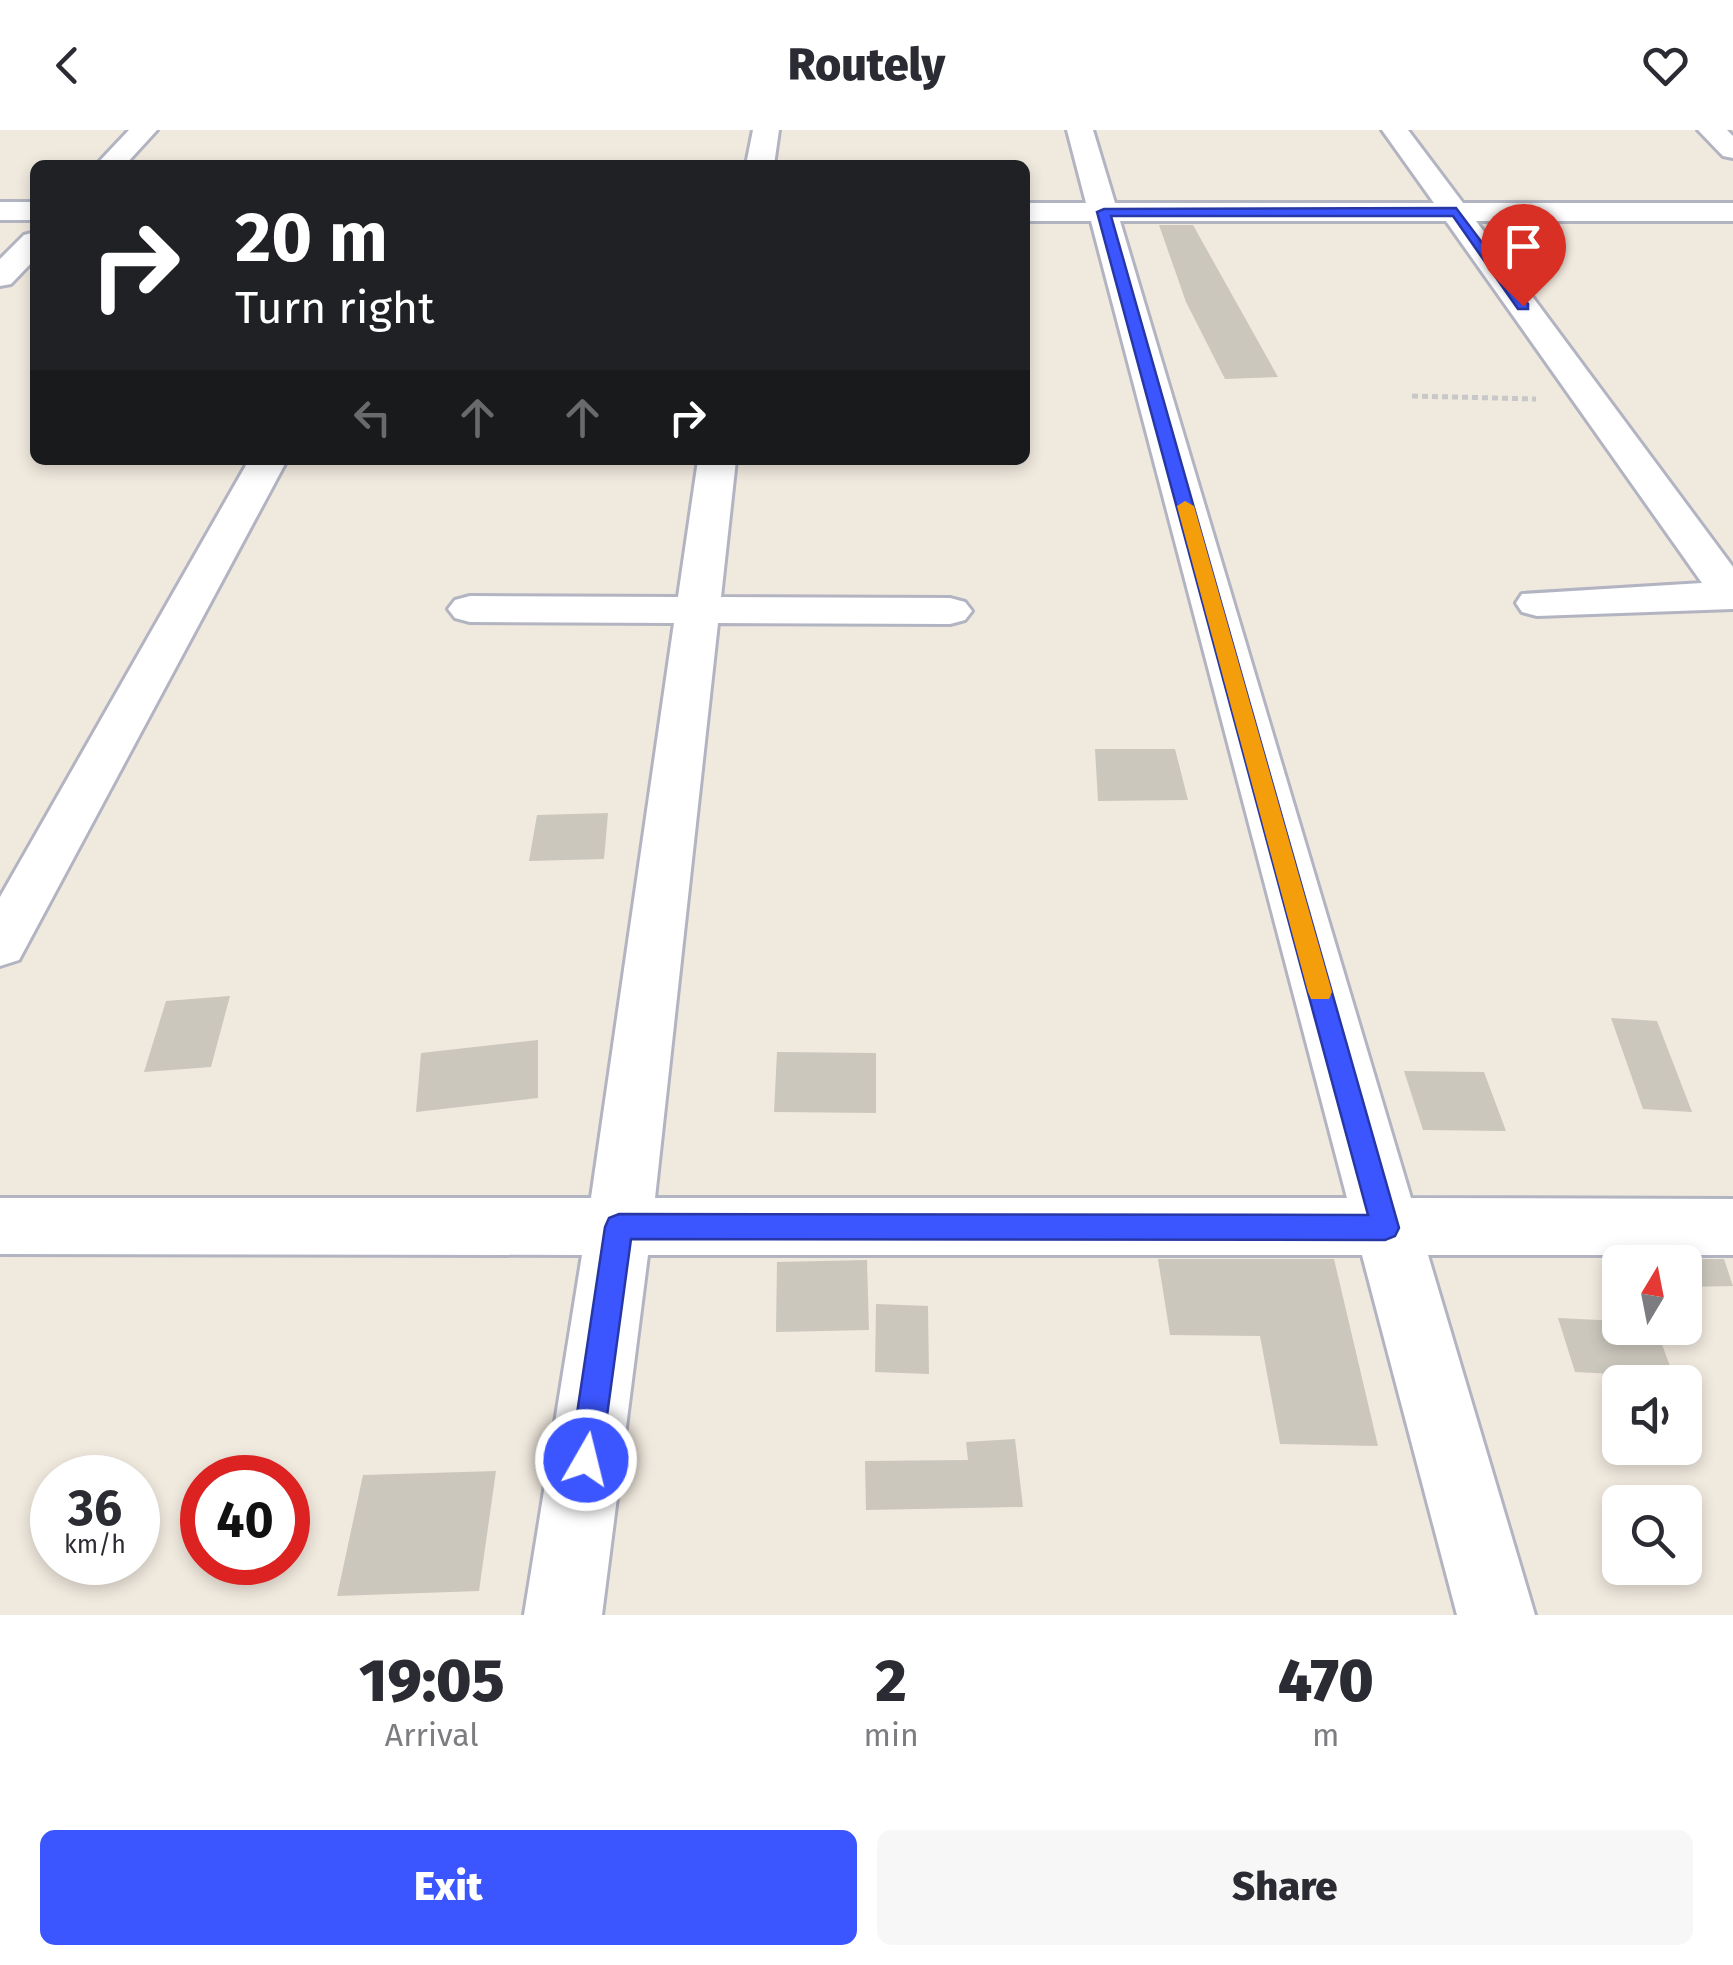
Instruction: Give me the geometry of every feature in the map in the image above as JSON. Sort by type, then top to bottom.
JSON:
[{"type":"street","points":[[115,160],[144,130]]},
{"type":"street","points":[[761,160],[766,130]]},
{"type":"street","points":[[1080,130],[1496,1615]]},
{"type":"street","points":[[1395,130],[1733,595]]},
{"type":"street","points":[[1711,130],[1733,150]]},
{"type":"street","points":[[0,211],[30,211]]},
{"type":"street","points":[[1030,212],[1733,212]]},
{"type":"street","points":[[0,276],[30,246]]},
{"type":"street","points":[[0,946],[265,465]]},
{"type":"street","points":[[563,1615],[619,1227],[716,465]]},
{"type":"street","points":[[1538,603],[1733,595]]},
{"type":"street","points":[[470,609],[950,610]]},
{"type":"street","points":[[0,1226],[1733,1227]]},
{"type":"path","points":[[1412,396],[1590,401]]},
{"type":"building","points":[[1159,225],[1193,225],[1278,377],[1225,379],[1186,302]]},
{"type":"building","points":[[1095,749],[1175,749],[1188,800],[1098,801]]},
{"type":"building","points":[[608,813],[604,859],[529,861],[537,815]]},
{"type":"building","points":[[230,996],[211,1067],[144,1072],[166,1001]]},
{"type":"building","points":[[1611,1018],[1657,1021],[1692,1112],[1643,1109]]},
{"type":"building","points":[[538,1040],[538,1098],[416,1112],[421,1053]]},
{"type":"building","points":[[777,1052],[876,1053],[876,1113],[774,1112]]},
{"type":"building","points":[[1404,1071],[1484,1072],[1506,1131],[1423,1130]]},
{"type":"building","points":[[1158,1259],[1334,1259],[1378,1446],[1280,1444],[1260,1336],[1170,1335]]},
{"type":"building","points":[[1702,1259],[1724,1259],[1733,1286],[1702,1287]]},
{"type":"building","points":[[867,1260],[869,1330],[776,1332],[777,1262]]},
{"type":"building","points":[[876,1304],[928,1306],[929,1374],[875,1372]]},
{"type":"building","points":[[1558,1318],[1602,1320],[1602,1345],[1662,1345],[1670,1365],[1602,1365],[1602,1373],[1575,1372]]},
{"type":"building","points":[[1015,1439],[1023,1507],[866,1510],[865,1461],[968,1460],[966,1442]]},
{"type":"building","points":[[496,1471],[479,1591],[337,1596],[363,1475]]},
{"type":"slow traffic","points":[[1185,506],[1320,992]]},
{"type":"route","points":[[586,1460],[619,1227],[1385,1228],[1104,212],[1456,212],[1523,306]]}]
